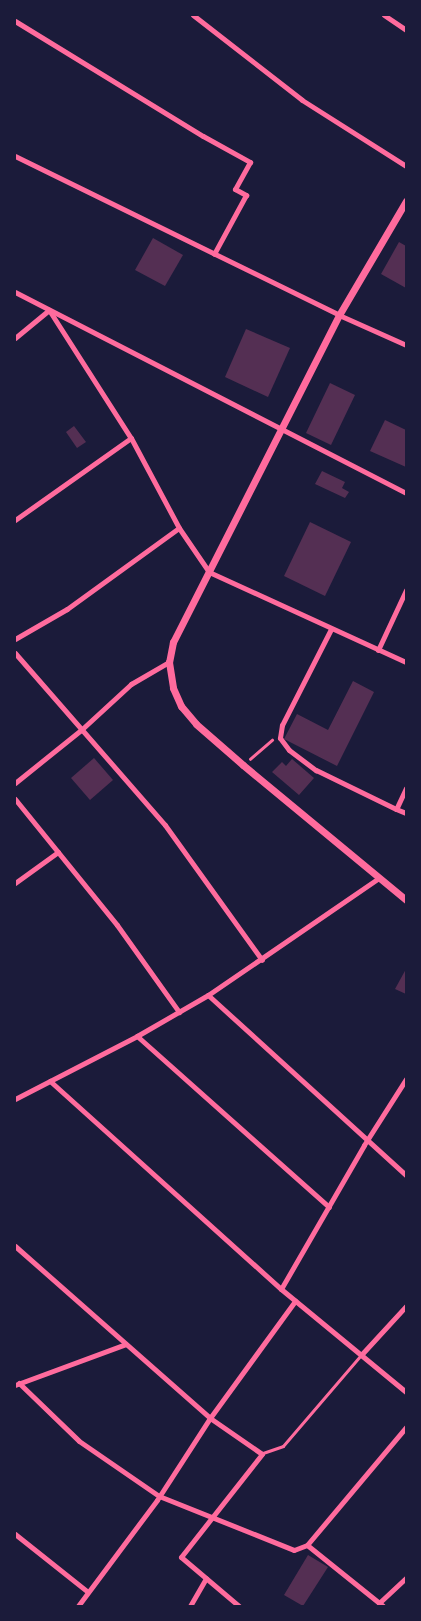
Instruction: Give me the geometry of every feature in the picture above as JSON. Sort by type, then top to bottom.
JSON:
[{"type":"street","points":[[194,15],[302,100],[406,166]]},
{"type":"street","points":[[384,15],[406,30]]},
{"type":"street","points":[[15,21],[203,136],[250,162],[236,189],[246,195],[214,254]]},
{"type":"street","points":[[15,156],[339,315],[406,345]]},
{"type":"street","points":[[406,201],[339,315],[173,642],[169,662],[173,688],[181,706],[196,724],[243,766],[406,900]]},
{"type":"street","points":[[15,292],[406,493]]},
{"type":"street","points":[[15,338],[49,310]]},
{"type":"street","points":[[49,310],[131,438],[179,528],[210,572],[406,662]]},
{"type":"street","points":[[15,520],[131,438]]},
{"type":"street","points":[[15,639],[67,609],[179,528]]},
{"type":"street","points":[[378,650],[406,590]]},
{"type":"street","points":[[331,629],[282,725],[280,738],[289,750],[316,770],[406,813]]},
{"type":"street","points":[[15,653],[165,825],[262,960]]},
{"type":"street","points":[[15,783],[81,730],[131,684],[169,662]]},
{"type":"street","points":[[396,809],[406,788]]},
{"type":"street","points":[[15,798],[117,925],[178,1012]]},
{"type":"street","points":[[15,883],[58,852]]},
{"type":"street","points":[[15,1099],[137,1036],[208,995],[262,960],[379,878]]},
{"type":"street","points":[[208,995],[367,1142],[406,1175]]},
{"type":"street","points":[[137,1036],[329,1206]]},
{"type":"street","points":[[281,1289],[406,1079]]},
{"type":"street","points":[[50,1081],[281,1289],[406,1392]]},
{"type":"street","points":[[15,1246],[210,1418],[262,1454],[181,1557],[238,1606]]},
{"type":"street","points":[[78,1606],[159,1496],[210,1418],[295,1301]]},
{"type":"street","points":[[360,1355],[406,1306]]},
{"type":"street","points":[[126,1344],[17,1384],[79,1441],[159,1496],[294,1550],[307,1544],[406,1427]]},
{"type":"street","points":[[15,1534],[88,1592]]},
{"type":"street","points":[[307,1544],[381,1605],[406,1578]]},
{"type":"street","points":[[190,1606],[206,1578]]},
{"type":"lane","points":[[262,1454],[283,1446],[360,1355]]},
{"type":"path","points":[[243,766],[270,740],[280,738]]},
{"type":"building","points":[[153,238],[183,255],[165,286],[135,270]]},
{"type":"building","points":[[399,242],[406,246],[406,288],[381,274]]},
{"type":"building","points":[[246,329],[290,348],[268,397],[225,377]]},
{"type":"building","points":[[330,383],[355,395],[331,445],[306,433]]},
{"type":"building","points":[[385,420],[406,430],[406,467],[370,451]]},
{"type":"building","points":[[74,426],[86,442],[77,448],[66,432]]},
{"type":"building","points":[[322,471],[345,482],[342,488],[349,492],[345,498],[315,484]]},
{"type":"building","points":[[310,522],[351,542],[325,596],[284,576]]},
{"type":"building","points":[[353,681],[374,692],[337,766],[284,739],[297,714],[328,730]]},
{"type":"building","points":[[94,758],[113,780],[90,800],[71,778]]},
{"type":"building","points":[[292,759],[314,778],[299,795],[272,772],[282,762],[286,766]]},
{"type":"building","points":[[406,969],[406,994],[395,989]]},
{"type":"building","points":[[308,1555],[328,1567],[303,1606],[284,1595]]}]
